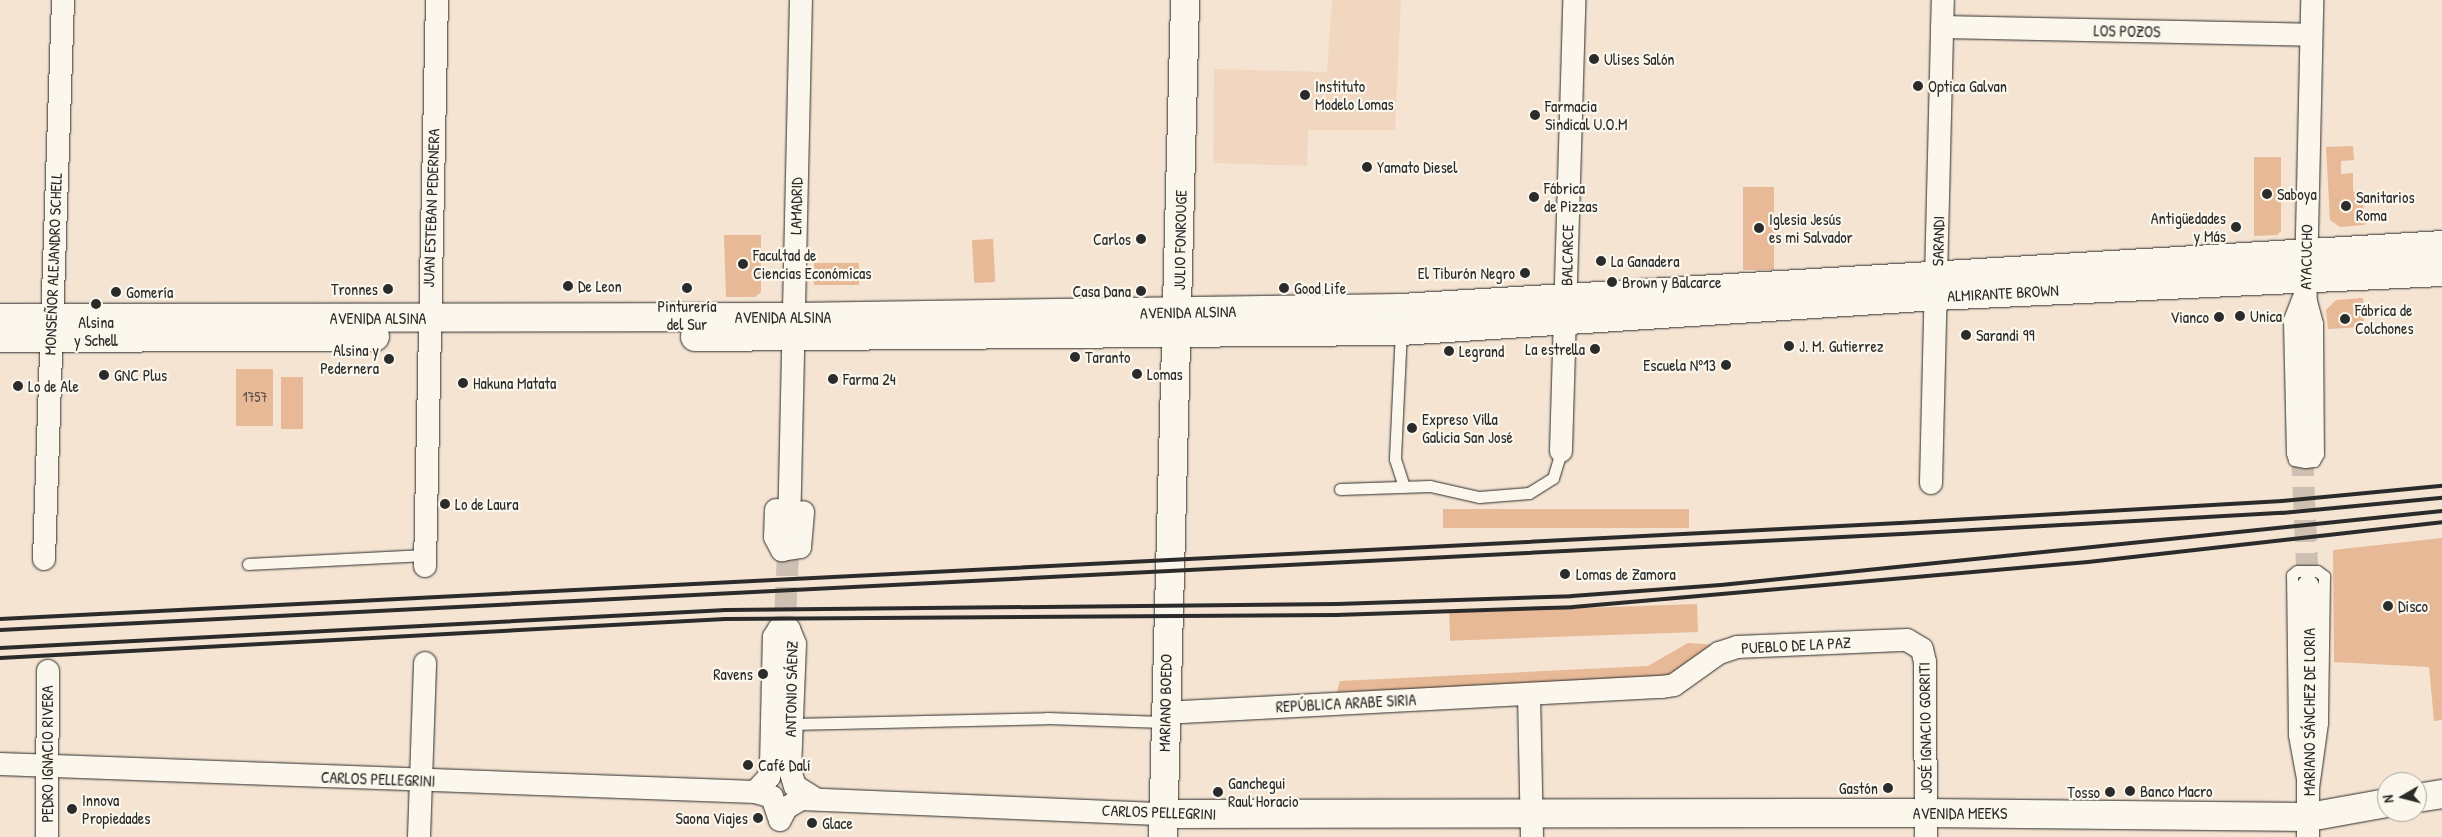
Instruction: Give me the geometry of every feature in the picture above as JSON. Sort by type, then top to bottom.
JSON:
[{"type":"main road","name":"JULIO FONROUGE","points":[[1168,570],[1178,324],[1185,0]]},
{"type":"main road","name":"ALMIRANTE BROWN","points":[[1566,310],[1937,286],[2305,266],[2442,245]]},
{"type":"main road","name":"ALMIRANTE BROWN","points":[[2305,266],[2442,272]]},
{"type":"main road","name":"AVENIDA ALSINA","points":[[0,318],[50,328],[428,328],[794,332],[1401,319],[1566,310]]},
{"type":"main road","name":"AVENIDA ALSINA","points":[[0,338],[50,328]]},
{"type":"main road","name":"MARIANO BOEDO","points":[[1164,825],[1163,717],[1168,570]]},
{"type":"main road","points":[[2427,796],[2442,794]]},
{"type":"main road","name":"AVENIDA MEEKS","points":[[1532,826],[1926,825],[2308,827],[2377,807]]},
{"type":"main road","name":"CARLOS PELLEGRINI","points":[[1164,825],[1532,826]]},
{"type":"street","name":"MONSEÑOR ALEJANDRO SCHELL","points":[[44,559],[50,328],[63,0]]},
{"type":"street","name":"JUAN ESTEBAN PEDERNERA","points":[[425,561],[428,328],[437,0]]},
{"type":"street","name":"LAMADRID","points":[[789,531],[800,0]]},
{"type":"street","name":"BALCARCE","points":[[1561,451],[1574,0]]},
{"type":"street","name":"SARANDI","points":[[1932,483],[1942,0]]},
{"type":"street","name":"AYACUCHO","points":[[2302,454],[2312,0]]},
{"type":"street","name":"LOS POZOS","points":[[1942,27],[2311,35]]},
{"type":"street","name":"LAMADRID","points":[[794,332],[802,538],[795,551],[782,550],[775,537],[794,332]]},
{"type":"street","name":"MARIANO SÁNCHEZ DE LORIA","points":[[2308,586],[2308,827]]},
{"type":"street","name":"ANTONIO SÁENZ","points":[[755,792],[765,784],[771,764],[774,637],[779,629],[789,629],[794,639],[792,780],[816,799]]},
{"type":"street","name":"PUEBLO DE LA PAZ","points":[[1529,694],[1674,685],[1719,652],[1737,647],[1908,640],[1922,649]]},
{"type":"street","name":"ANTONIO SÁENZ","points":[[780,828],[784,642]]},
{"type":"street","name":"JOSÉ IGNACIO GORRITI","points":[[1922,649],[1926,825]]},
{"type":"street","points":[[419,837],[424,663]]},
{"type":"street","name":"PEDRO IGNACIO RIVERA","points":[[47,837],[48,671]]},
{"type":"street","name":"REPÚBLICA ARABE SIRIA","points":[[1163,717],[1529,694]]},
{"type":"street","points":[[1529,694],[1532,826]]},
{"type":"street","name":"CARLOS PELLEGRINI","points":[[0,764],[755,792]]},
{"type":"street","points":[[755,792],[772,797],[780,828]]},
{"type":"street","name":"CARLOS PELLEGRINI","points":[[780,828],[792,802],[816,799],[1164,825]]},
{"type":"lane","points":[[2305,266],[2316,323],[2318,454],[2314,461],[2305,462],[2294,460],[2292,453],[2289,319],[2305,266]]},
{"type":"lane","points":[[1401,319],[1395,458],[1404,487]]},
{"type":"lane","points":[[1340,489],[1430,486],[1479,497],[1529,493],[1552,478],[1561,451]]},
{"type":"lane","points":[[248,564],[425,561]]},
{"type":"lane","points":[[2317,571],[2324,576],[2322,723],[2308,827],[2294,735],[2292,575],[2317,571]]},
{"type":"lane","points":[[792,724],[1163,717]]},
{"type":"shaded area","name":"Instituto Modelo Lomas","points":[[1332,0],[1401,0],[1395,130],[1308,130],[1307,166],[1213,163],[1214,69],[1327,72]]},
{"type":"building","points":[[2353,146],[2354,160],[2341,161],[2341,174],[2353,173],[2353,192],[2362,191],[2365,225],[2340,227],[2330,220],[2326,147]]},
{"type":"building","name":"Saboya","points":[[2254,157],[2281,157],[2281,231],[2277,235],[2254,236]]},
{"type":"building","name":"Iglesia Jesús es mi Salvador","points":[[1743,187],[1774,187],[1774,270],[1743,270]]},
{"type":"building","name":"Facultad de Ciencias Económicas","points":[[724,235],[761,235],[761,292],[755,297],[726,297]]},
{"type":"building","points":[[993,239],[995,282],[974,283],[972,240]]},
{"type":"building","points":[[814,263],[859,263],[859,285],[814,285]]},
{"type":"building","name":"Fábrica de Colchones","points":[[2363,298],[2364,327],[2328,329],[2326,310],[2336,300]]},
{"type":"building","points":[[236,369],[273,369],[273,426],[236,426]]},
{"type":"building","points":[[281,377],[303,377],[303,429],[281,429]]},
{"type":"building","points":[[1443,509],[1689,509],[1689,528],[1443,528]]},
{"type":"building","name":"Disco","points":[[2442,538],[2442,720],[2434,721],[2429,667],[2334,662],[2333,550]]},
{"type":"building","points":[[1697,604],[1698,632],[1450,641],[1449,613]]},
{"type":"building","points":[[1688,643],[1718,645],[1672,676],[1336,694],[1340,681],[1648,666]]},
{"type":"tunnel","points":[[2302,454],[2308,586]]},
{"type":"tunnel","points":[[784,642],[789,531]]},
{"type":"railway","points":[[0,619],[1900,523],[2282,501],[2442,486]]},
{"type":"railway","points":[[0,630],[1902,534],[2282,513],[2442,498]]},
{"type":"railway","points":[[0,648],[726,610],[1337,604],[1572,596],[1721,585],[2442,511]]},
{"type":"railway","points":[[0,658],[725,619],[1336,615],[1573,607],[2088,562],[2442,522]]},
{"type":"place","name":"Ulises Salón","points":[[1594,59]]},
{"type":"place","name":"Optica Galvan","points":[[1918,86]]},
{"type":"place","name":"Instituto Modelo Lomas","points":[[1305,95]]},
{"type":"place","name":"Farmacia Sindical U.O.M","points":[[1535,115]]},
{"type":"place","name":"Yamato Diesel","points":[[1367,167]]},
{"type":"place","name":"Saboya","points":[[2267,194]]},
{"type":"place","name":"Fábrica de Pizzas","points":[[1534,197]]},
{"type":"place","name":"Sanitarios Roma","points":[[2346,206]]},
{"type":"place","name":"Antigüedades y Más","points":[[2236,227]]},
{"type":"place","name":"Iglesia Jesús es mi Salvador","points":[[1759,228]]},
{"type":"place","name":"Carlos","points":[[1141,239]]},
{"type":"place","name":"La Ganadera","points":[[1601,261]]},
{"type":"place","name":"Facultad de Ciencias Económicas","points":[[743,264]]},
{"type":"place","name":"El Tiburón Negro","points":[[1525,273]]},
{"type":"place","name":"Brown y Balcarce","points":[[1612,282]]},
{"type":"place","name":"De Leon","points":[[568,286]]},
{"type":"place","name":"Pinturería del Sur","points":[[687,288]]},
{"type":"place","name":"Good Life","points":[[1284,288]]},
{"type":"place","name":"Tronnes","points":[[388,289]]},
{"type":"place","name":"Casa Dana","points":[[1141,291]]},
{"type":"place","name":"Gomería","points":[[116,292]]},
{"type":"place","name":"Alsina y Schell","points":[[96,304]]},
{"type":"place","name":"Unica","points":[[2240,316]]},
{"type":"place","name":"Vianco","points":[[2219,317]]},
{"type":"place","name":"Fábrica de Colchones","points":[[2345,319]]},
{"type":"place","name":"Sarandi 99","points":[[1966,335]]},
{"type":"place","name":"J. M. Gutierrez","points":[[1789,346]]},
{"type":"place","name":"La estrella","points":[[1595,349]]},
{"type":"place","name":"Legrand","points":[[1449,351]]},
{"type":"place","name":"Taranto","points":[[1075,357]]},
{"type":"place","name":"Alsina y Pedernera","points":[[389,359]]},
{"type":"place","name":"Escuela Nº13","points":[[1726,365]]},
{"type":"place","name":"Lomas","points":[[1137,374]]},
{"type":"place","name":"GNC Plus","points":[[104,375]]},
{"type":"place","name":"Farma 24","points":[[833,379]]},
{"type":"place","name":"Hakuna Matata","points":[[463,383]]},
{"type":"place","name":"Lo de Ale","points":[[18,386]]},
{"type":"place","name":"Expreso Villa Galicia San José","points":[[1412,428]]},
{"type":"place","name":"Lo de Laura","points":[[445,504]]},
{"type":"place","name":"Lomas de Zamora","points":[[1565,574]]},
{"type":"place","name":"Disco","points":[[2388,606]]},
{"type":"place","name":"Ravens","points":[[763,674]]},
{"type":"place","name":"Café Dalí","points":[[748,765]]},
{"type":"place","name":"Gastón","points":[[1888,788]]},
{"type":"place","name":"Banco Macro","points":[[2130,791]]},
{"type":"place","name":"Ganchegui Raul Horacio","points":[[1218,792]]},
{"type":"place","name":"Tosso","points":[[2110,792]]},
{"type":"place","name":"Innova Propiedades","points":[[72,809]]},
{"type":"place","name":"Saona Viajes","points":[[758,818]]},
{"type":"place","name":"Glace","points":[[812,823]]}]
